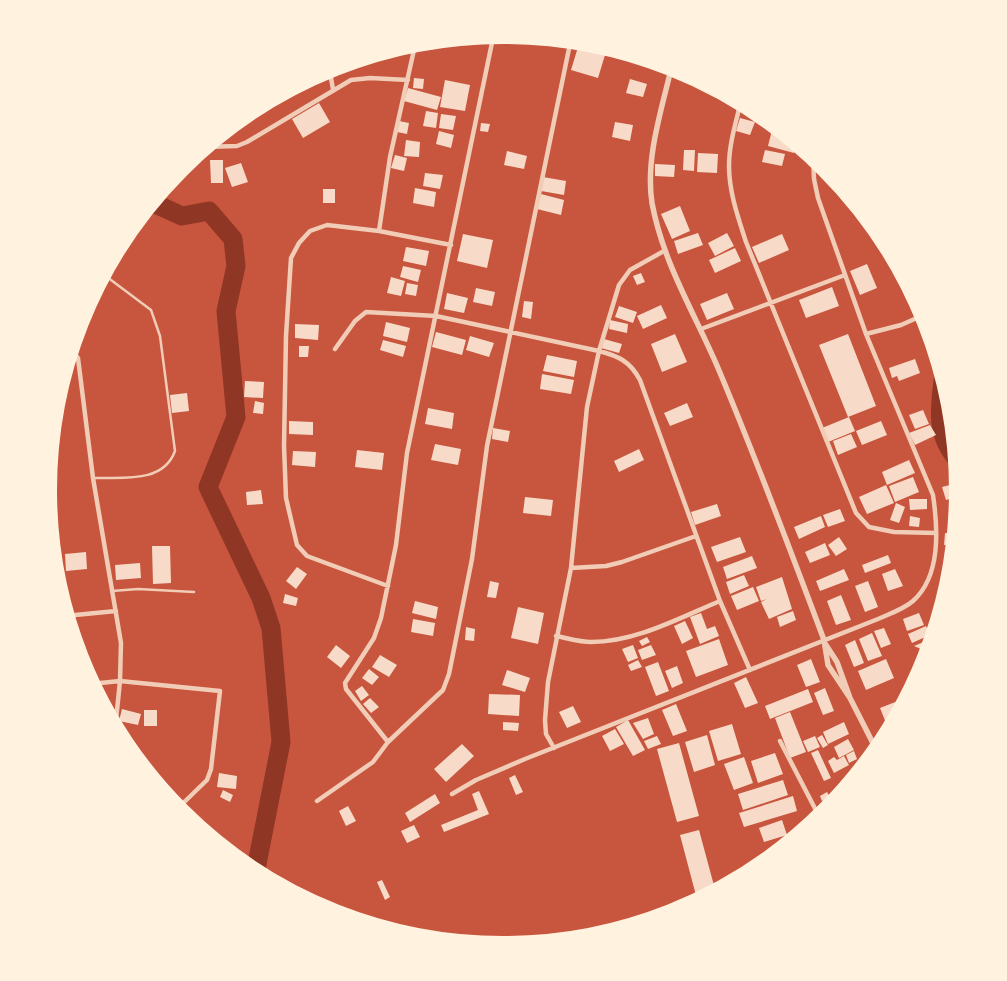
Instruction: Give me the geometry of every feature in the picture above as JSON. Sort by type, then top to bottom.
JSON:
[{"type":"street","points":[[388,742],[346,689],[345,683],[374,638],[388,586],[396,544],[407,453],[492,41]]},
{"type":"street","points":[[317,801],[373,762],[388,742],[442,690],[449,674],[472,559],[487,446],[569,46]]},
{"type":"street","points":[[379,230],[390,157],[414,50]]},
{"type":"street","points":[[670,73],[654,145],[651,175],[652,202],[664,251],[701,329],[762,473],[824,640],[842,672],[850,698]]},
{"type":"street","points":[[331,76],[333,89]]},
{"type":"street","points":[[215,147],[238,146],[247,142],[351,80],[370,78],[408,80]]},
{"type":"street","points":[[739,108],[729,166],[734,204],[770,301],[856,512],[870,527],[894,532],[936,533]]},
{"type":"street","points":[[452,794],[476,780],[878,619],[912,602],[927,583],[935,556],[936,533],[933,495],[866,334],[818,198],[814,167]]},
{"type":"street","points":[[388,586],[307,556],[297,545],[286,498],[284,446],[286,336],[291,258],[299,242],[310,231],[327,224],[379,230],[451,245]]},
{"type":"street","points":[[554,748],[546,734],[545,720],[548,682],[571,568],[587,407],[598,351],[619,285],[630,270],[664,251]]},
{"type":"street","points":[[701,329],[770,301],[845,275]]},
{"type":"street","points":[[335,349],[359,316],[366,312],[436,316],[598,351],[623,359],[635,371],[720,601],[750,670]]},
{"type":"street","points":[[866,334],[901,325],[918,317]]},
{"type":"street","points":[[75,355],[78,358],[93,478],[121,643],[120,681],[116,717]]},
{"type":"street","points":[[571,568],[606,566],[622,562],[696,536]]},
{"type":"street","points":[[556,636],[589,642],[615,640],[666,624],[720,601]]},
{"type":"street","points":[[72,615],[116,611]]},
{"type":"street","points":[[824,640],[828,665],[850,698],[874,745]]},
{"type":"street","points":[[98,683],[120,681],[220,691],[211,769],[207,780],[182,804]]},
{"type":"street","points":[[780,741],[816,813]]},
{"type":"lane","points":[[93,478],[152,475],[170,463],[175,451],[160,336],[150,310],[108,278]]},
{"type":"lane","points":[[112,591],[138,589],[194,592]]},
{"type":"lane","points":[[793,832],[798,830]]},
{"type":"building","points":[[578,48],[605,55],[598,78],[571,70]]},
{"type":"building","points":[[414,78],[424,79],[423,89],[413,88]]},
{"type":"building","points":[[630,79],[647,84],[643,97],[626,93]]},
{"type":"building","points":[[445,80],[470,85],[465,111],[440,107]]},
{"type":"building","points":[[408,88],[441,97],[437,110],[404,101]]},
{"type":"building","points":[[319,103],[330,122],[303,138],[292,119]]},
{"type":"building","points":[[426,111],[438,113],[436,128],[423,126]]},
{"type":"building","points":[[441,114],[456,116],[453,130],[439,128]]},
{"type":"building","points":[[740,118],[755,122],[750,135],[736,131]]},
{"type":"building","points":[[399,121],[409,123],[407,134],[397,132]]},
{"type":"building","points":[[615,122],[633,125],[630,141],[612,137]]},
{"type":"building","points":[[481,123],[490,124],[488,132],[480,131]]},
{"type":"building","points":[[772,130],[795,149],[794,153],[768,146]]},
{"type":"building","points":[[439,131],[454,135],[451,148],[436,144]]},
{"type":"building","points":[[406,140],[420,142],[419,157],[404,156]]},
{"type":"building","points":[[684,150],[695,150],[694,171],[683,170]]},
{"type":"building","points":[[765,150],[785,154],[782,166],[762,162]]},
{"type":"building","points":[[507,151],[527,156],[524,169],[504,165]]},
{"type":"building","points":[[698,153],[718,154],[717,173],[697,172]]},
{"type":"building","points":[[395,155],[407,158],[404,171],[391,168]]},
{"type":"building","points":[[210,160],[223,160],[223,183],[211,183]]},
{"type":"building","points":[[241,163],[248,182],[232,187],[225,168]]},
{"type":"building","points":[[655,164],[675,165],[674,177],[655,176]]},
{"type":"building","points":[[425,173],[443,175],[440,189],[423,186]]},
{"type":"building","points":[[543,177],[566,181],[564,195],[541,191]]},
{"type":"building","points":[[415,188],[436,192],[434,207],[413,203]]},
{"type":"building","points":[[323,189],[335,189],[335,203],[323,203]]},
{"type":"building","points":[[541,194],[564,200],[561,215],[537,209]]},
{"type":"building","points":[[680,206],[690,231],[672,239],[661,214]]},
{"type":"building","points":[[698,233],[703,245],[678,254],[674,241]]},
{"type":"building","points":[[727,233],[734,246],[715,256],[708,243]]},
{"type":"building","points":[[463,234],[493,240],[487,268],[457,261]]},
{"type":"building","points":[[782,234],[789,250],[759,263],[752,247]]},
{"type":"building","points":[[406,247],[429,251],[426,266],[403,261]]},
{"type":"building","points":[[735,248],[741,261],[715,273],[709,260]]},
{"type":"building","points":[[867,264],[877,288],[860,295],[850,271]]},
{"type":"building","points":[[403,266],[421,270],[418,282],[400,277]]},
{"type":"building","points":[[641,273],[645,282],[637,285],[633,276]]},
{"type":"building","points":[[391,277],[405,281],[401,296],[387,293]]},
{"type":"building","points":[[407,283],[418,285],[416,296],[405,294]]},
{"type":"building","points":[[832,287],[839,306],[806,318],[799,300]]},
{"type":"building","points":[[476,288],[495,292],[492,306],[473,302]]},
{"type":"building","points":[[447,293],[468,298],[464,313],[444,309]]},
{"type":"building","points":[[727,293],[734,309],[707,320],[700,304]]},
{"type":"building","points":[[524,301],[533,302],[531,319],[522,317]]},
{"type":"building","points":[[661,305],[667,318],[643,329],[637,316]]},
{"type":"building","points":[[619,306],[637,312],[633,323],[615,317]]},
{"type":"building","points":[[610,320],[628,324],[627,333],[609,329]]},
{"type":"building","points":[[386,322],[410,328],[407,342],[383,336]]},
{"type":"building","points":[[295,324],[319,325],[318,340],[295,338]]},
{"type":"building","points":[[436,332],[466,340],[462,355],[432,347]]},
{"type":"building","points":[[675,334],[687,362],[662,372],[651,344]]},
{"type":"building","points":[[848,334],[876,406],[848,417],[819,345]]},
{"type":"building","points":[[470,336],[494,343],[489,357],[466,350]]},
{"type":"building","points":[[604,339],[622,344],[619,353],[601,348]]},
{"type":"building","points":[[383,340],[406,346],[403,357],[380,350]]},
{"type":"building","points":[[299,346],[309,346],[308,357],[299,357]]},
{"type":"building","points":[[547,355],[577,361],[574,377],[543,371]]},
{"type":"building","points":[[915,359],[920,373],[899,381],[897,376],[892,378],[889,368]]},
{"type":"building","points":[[542,374],[574,380],[571,394],[540,389]]},
{"type":"building","points":[[245,381],[264,382],[263,398],[244,397]]},
{"type":"building","points":[[187,393],[189,411],[172,413],[170,395]]},
{"type":"building","points":[[255,401],[264,403],[263,414],[253,413]]},
{"type":"building","points":[[687,403],[693,417],[670,426],[664,413]]},
{"type":"building","points":[[428,408],[454,413],[452,429],[425,424]]},
{"type":"building","points":[[923,410],[929,424],[915,429],[909,415]]},
{"type":"building","points":[[849,417],[855,431],[828,442],[822,428]]},
{"type":"building","points":[[289,421],[313,422],[313,435],[289,434]]},
{"type":"building","points":[[881,421],[887,435],[862,445],[856,431]]},
{"type":"building","points":[[930,425],[936,435],[915,445],[909,433]]},
{"type":"building","points":[[493,428],[510,431],[508,442],[492,439]]},
{"type":"building","points":[[851,434],[857,447],[838,455],[833,441]]},
{"type":"building","points":[[435,444],[461,449],[458,465],[431,460]]},
{"type":"building","points":[[639,449],[644,460],[619,472],[614,461]]},
{"type":"building","points":[[357,450],[384,453],[382,470],[355,467]]},
{"type":"building","points":[[293,451],[316,452],[315,467],[292,465]]},
{"type":"building","points":[[909,460],[915,473],[887,485],[882,472]]},
{"type":"building","points":[[913,477],[919,492],[895,502],[889,486]]},
{"type":"building","points":[[953,484],[953,498],[946,500],[942,487]]},
{"type":"building","points":[[886,485],[894,503],[867,514],[859,497]]},
{"type":"building","points":[[261,490],[263,504],[247,505],[246,492]]},
{"type":"building","points":[[525,497],[553,500],[551,516],[523,513]]},
{"type":"building","points":[[909,499],[927,499],[927,509],[910,510]]},
{"type":"building","points":[[896,503],[905,507],[899,523],[890,520]]},
{"type":"building","points":[[717,504],[721,516],[695,525],[691,512]]},
{"type":"building","points":[[840,509],[845,521],[828,527],[823,515]]},
{"type":"building","points":[[821,516],[825,527],[799,539],[794,527]]},
{"type":"building","points":[[910,516],[920,518],[919,527],[909,526]]},
{"type":"building","points":[[945,533],[951,533],[949,545],[944,545]]},
{"type":"building","points":[[740,537],[746,552],[717,562],[711,547]]},
{"type":"building","points":[[839,537],[847,549],[836,556],[828,545]]},
{"type":"building","points":[[825,543],[830,555],[810,563],[805,552]]},
{"type":"building","points":[[152,546],[170,546],[171,583],[153,584]]},
{"type":"building","points":[[86,552],[87,569],[66,571],[65,554]]},
{"type":"building","points":[[888,555],[891,563],[865,573],[862,565]]},
{"type":"building","points":[[752,556],[757,568],[727,579],[723,567]]},
{"type":"building","points":[[944,560],[947,560],[945,572],[943,572]]},
{"type":"building","points":[[140,563],[141,578],[116,580],[115,565]]},
{"type":"building","points":[[297,567],[307,574],[296,589],[286,581]]},
{"type":"building","points":[[844,569],[849,580],[820,591],[816,581]]},
{"type":"building","points":[[895,569],[903,586],[888,591],[882,574]]},
{"type":"building","points":[[744,575],[749,586],[730,594],[726,582]]},
{"type":"building","points":[[782,577],[792,609],[769,619],[761,602],[767,599],[761,601],[756,587]]},
{"type":"building","points":[[490,581],[499,583],[496,598],[487,597]]},
{"type":"building","points":[[868,581],[878,607],[865,612],[855,586]]},
{"type":"building","points":[[753,587],[759,601],[737,610],[731,596]]},
{"type":"building","points":[[285,594],[298,598],[296,606],[283,603]]},
{"type":"building","points":[[841,595],[851,620],[836,625],[827,601]]},
{"type":"building","points":[[415,601],[438,607],[436,619],[412,613]]},
{"type":"building","points":[[518,607],[544,613],[538,644],[511,638]]},
{"type":"building","points":[[793,611],[796,620],[780,627],[777,617]]},
{"type":"building","points":[[701,613],[707,629],[715,626],[719,636],[700,644],[690,617]]},
{"type":"building","points":[[919,613],[924,625],[907,631],[903,619]]},
{"type":"building","points":[[413,619],[435,623],[433,636],[411,632]]},
{"type":"building","points":[[685,621],[693,638],[682,644],[674,626]]},
{"type":"building","points":[[926,626],[929,634],[912,643],[908,634]]},
{"type":"building","points":[[466,627],[475,629],[474,641],[465,640]]},
{"type":"building","points":[[884,628],[891,644],[881,648],[874,631]]},
{"type":"building","points":[[872,633],[882,656],[868,661],[859,639]]},
{"type":"building","points":[[647,637],[650,642],[642,646],[639,641]]},
{"type":"building","points":[[719,639],[728,665],[696,677],[686,651]]},
{"type":"building","points":[[855,640],[864,663],[854,667],[845,645]]},
{"type":"building","points":[[927,640],[923,650],[914,646]]},
{"type":"building","points":[[336,645],[350,656],[341,668],[327,657]]},
{"type":"building","points":[[633,645],[638,658],[628,662],[622,649]]},
{"type":"building","points":[[651,645],[656,655],[642,660],[638,650]]},
{"type":"building","points":[[380,655],[397,665],[389,677],[372,667]]},
{"type":"building","points":[[811,659],[820,682],[806,687],[797,665]]},
{"type":"building","points":[[886,659],[894,678],[866,690],[858,671]]},
{"type":"building","points":[[638,660],[642,667],[631,671],[628,665]]},
{"type":"building","points":[[658,662],[669,691],[656,696],[645,667]]},
{"type":"building","points":[[677,666],[683,683],[672,688],[665,671]]},
{"type":"building","points":[[369,669],[379,677],[372,685],[362,678]]},
{"type":"building","points":[[507,670],[530,678],[525,692],[502,685]]},
{"type":"building","points":[[746,677],[758,703],[745,708],[734,683]]},
{"type":"building","points":[[362,686],[369,695],[361,701],[355,691]]},
{"type":"building","points":[[825,688],[834,711],[823,715],[814,693]]},
{"type":"building","points":[[808,689],[813,702],[770,719],[765,706]]},
{"type":"building","points":[[489,694],[520,695],[519,716],[488,714]]},
{"type":"building","points":[[370,698],[379,707],[371,713],[363,704]]},
{"type":"building","points":[[901,700],[887,725],[880,708]]},
{"type":"building","points":[[676,704],[687,731],[673,736],[662,710]]},
{"type":"building","points":[[573,706],[581,722],[567,728],[559,712]]},
{"type":"building","points":[[122,709],[141,714],[138,725],[119,721]]},
{"type":"building","points":[[144,710],[157,710],[157,726],[144,726]]},
{"type":"building","points":[[790,712],[806,752],[790,758],[775,718]]},
{"type":"building","points":[[648,718],[654,734],[643,739],[633,723]]},
{"type":"building","points":[[628,720],[645,750],[633,756],[616,727]]},
{"type":"building","points":[[503,722],[519,723],[518,731],[503,730]]},
{"type":"building","points":[[844,722],[849,734],[828,744],[823,732]]},
{"type":"building","points":[[732,724],[741,754],[718,761],[709,731]]},
{"type":"building","points":[[615,729],[624,744],[610,751],[602,736]]},
{"type":"building","points":[[707,735],[715,765],[694,772],[685,742]]},
{"type":"building","points":[[822,735],[828,745],[823,748],[817,738]]},
{"type":"building","points":[[657,736],[661,744],[648,749],[644,741]]},
{"type":"building","points":[[815,736],[820,747],[808,752],[803,741]]},
{"type":"building","points":[[848,739],[854,750],[839,758],[834,747]]},
{"type":"building","points":[[679,743],[699,816],[677,822],[657,749]]},
{"type":"building","points":[[462,744],[474,756],[446,782],[434,769]]},
{"type":"building","points":[[818,750],[831,778],[824,781],[811,753]]},
{"type":"building","points":[[854,751],[857,759],[849,763],[846,755]]},
{"type":"building","points":[[775,753],[783,774],[758,783],[751,761]]},
{"type":"building","points":[[844,756],[849,765],[834,773],[828,761],[834,757],[837,760]]},
{"type":"building","points":[[744,757],[753,783],[734,790],[724,764]]},
{"type":"building","points":[[219,773],[237,776],[236,789],[217,787]]},
{"type":"building","points":[[515,775],[523,792],[516,795],[509,778]]},
{"type":"building","points":[[783,780],[788,795],[743,810],[738,794]]},
{"type":"building","points":[[223,790],[233,795],[230,802],[220,797]]},
{"type":"building","points":[[479,791],[489,814],[444,832],[441,825],[478,810],[472,794]]},
{"type":"building","points":[[827,792],[830,797],[822,801],[820,796]]},
{"type":"building","points":[[435,794],[440,803],[410,822],[405,813]]},
{"type":"building","points":[[793,796],[797,811],[744,827],[739,813]]},
{"type":"building","points":[[348,806],[356,821],[346,826],[339,811]]},
{"type":"building","points":[[782,820],[787,835],[764,842],[759,828]]},
{"type":"building","points":[[414,825],[420,837],[407,843],[401,831]]},
{"type":"building","points":[[699,830],[714,887],[696,896],[680,835]]},
{"type":"building","points":[[382,880],[390,897],[385,900],[377,882]]},
{"type":"waterway","points":[[157,205],[182,216],[209,211],[233,239],[236,266],[226,311],[236,417],[208,487],[261,598],[271,628],[281,742],[257,866]]},
{"type":"waterway","points":[[942,393],[940,408],[942,430],[951,451]]}]
